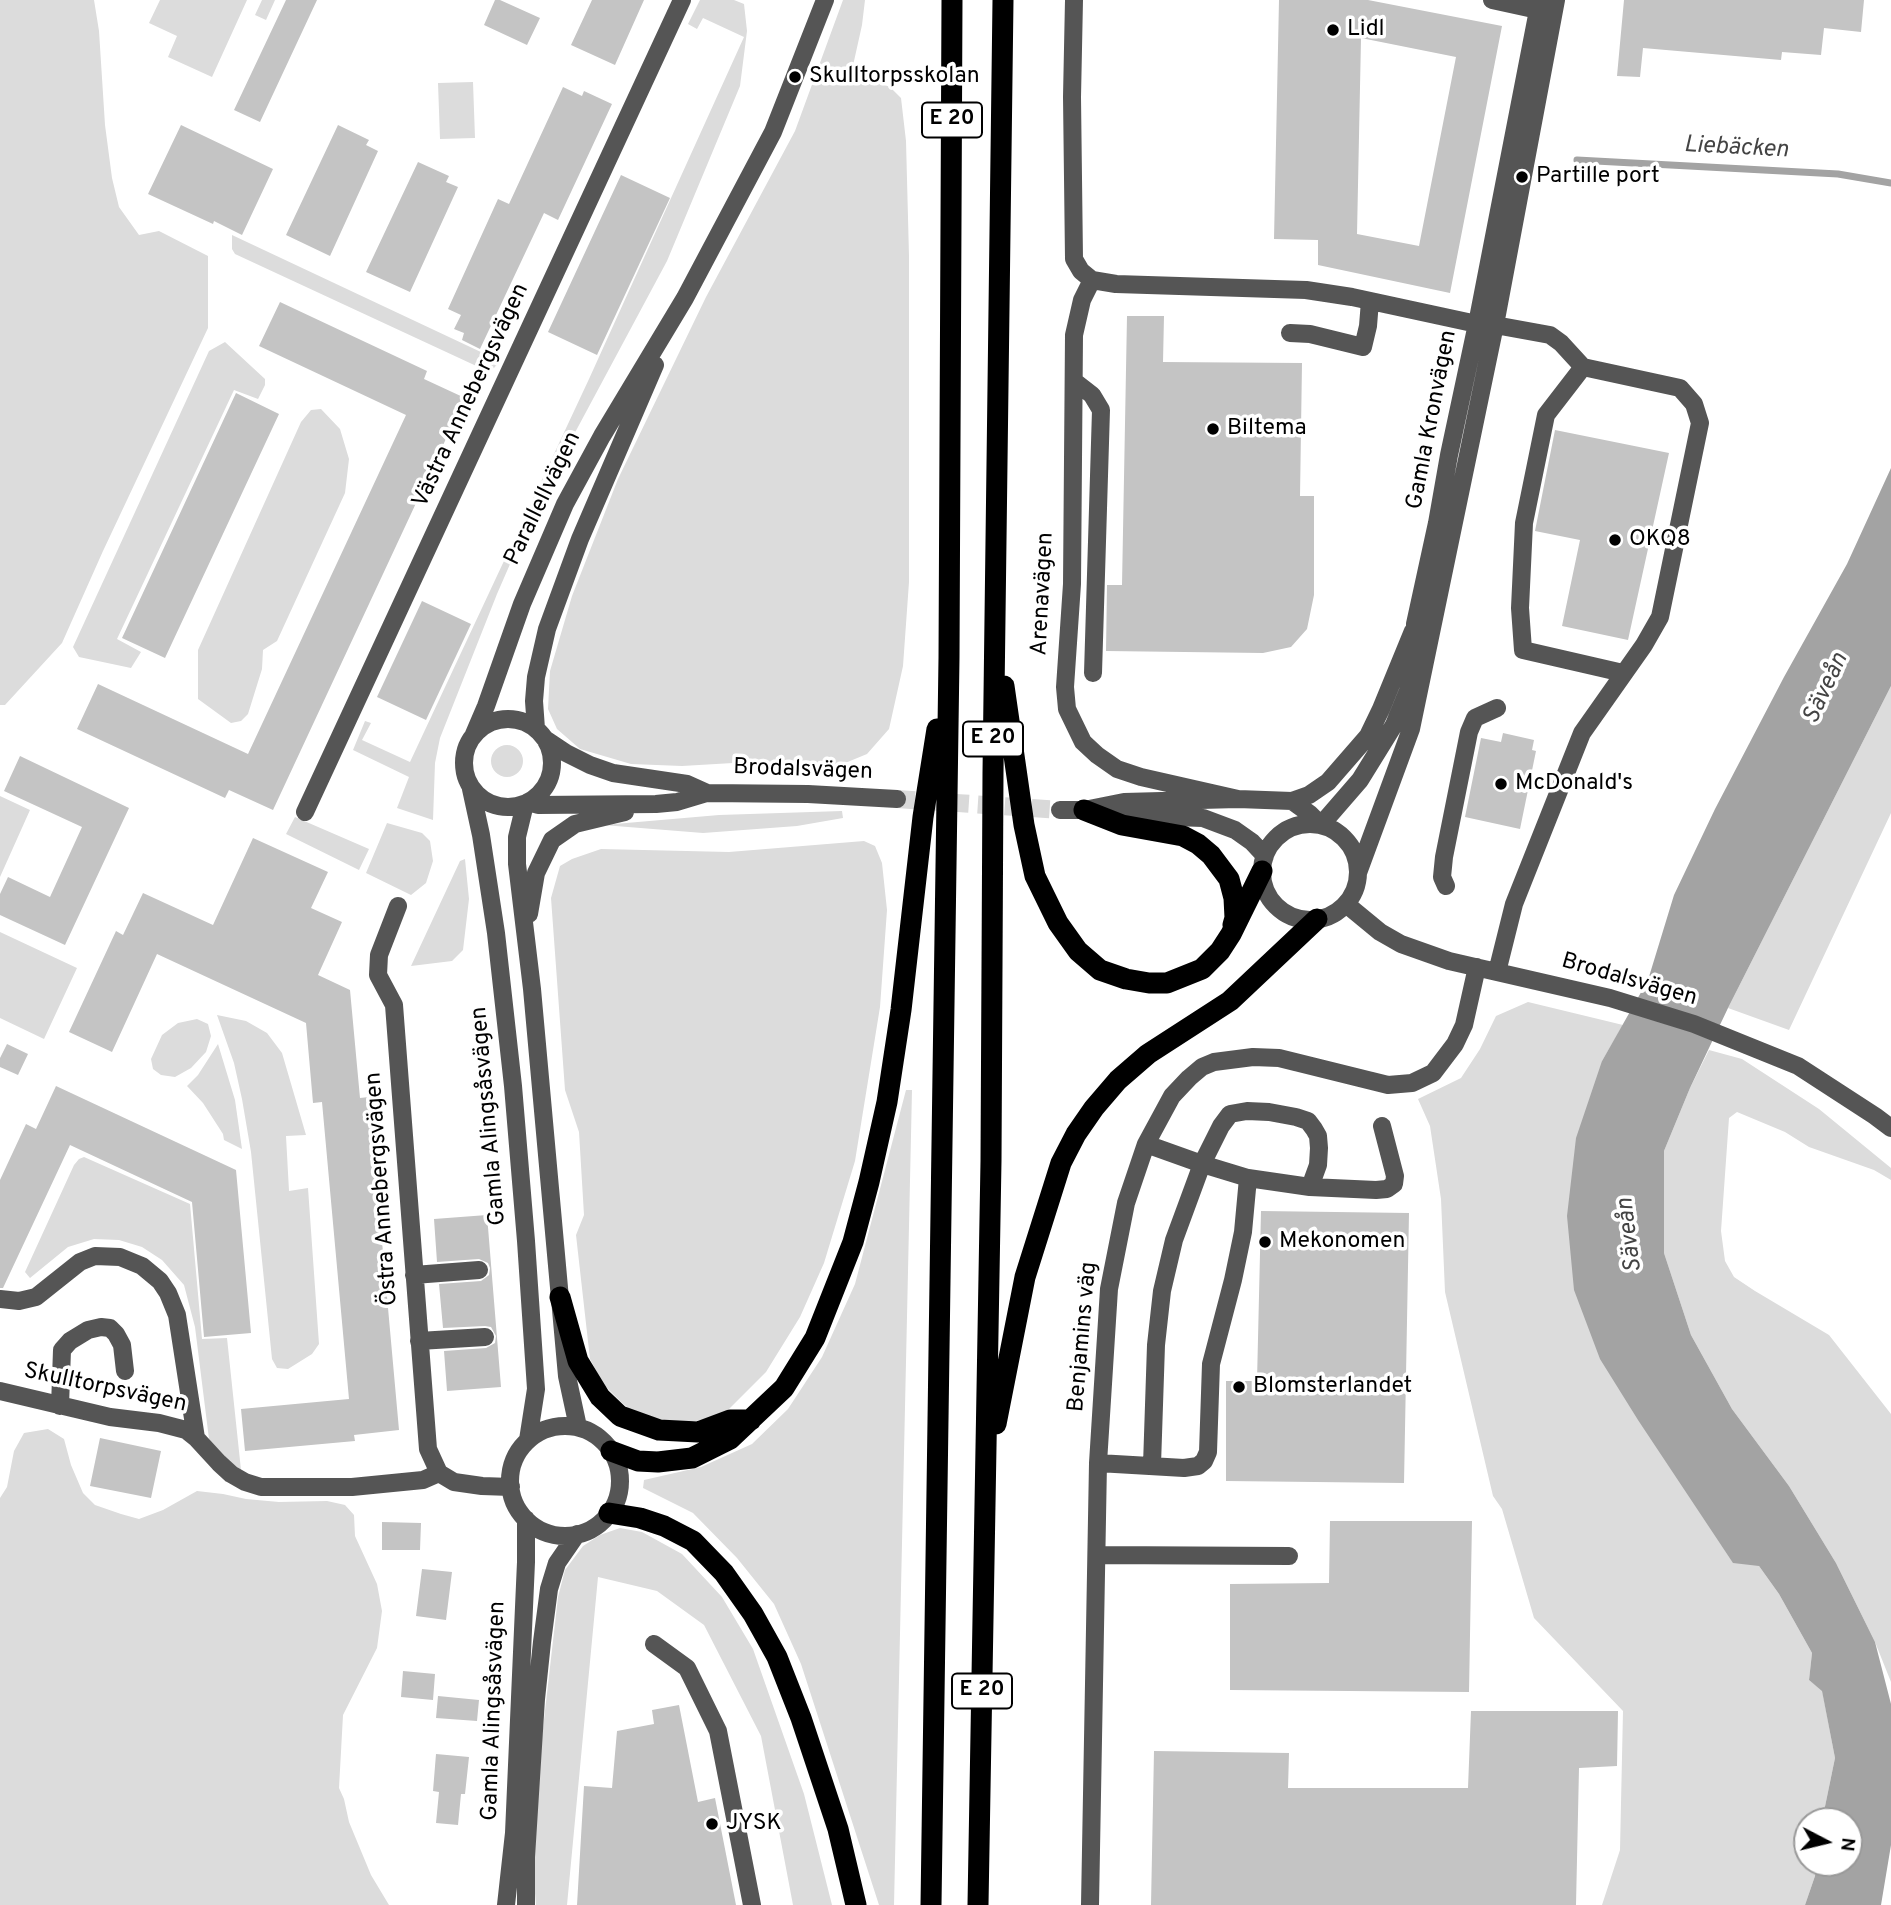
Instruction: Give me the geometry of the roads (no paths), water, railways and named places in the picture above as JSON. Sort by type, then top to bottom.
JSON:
[{"type":"highway","name":"E 20","points":[[931,1905],[949,658],[952,0]]},
{"type":"highway","name":"E 20","points":[[978,1905],[991,1147],[1003,0]]},
{"type":"highway","points":[[995,618],[1024,825],[1035,876],[1058,923],[1078,951],[1100,970],[1149,984],[1167,983],[1202,969],[1220,951],[1231,934],[1264,863]]},
{"type":"highway","points":[[611,1451],[638,1461],[658,1462],[692,1458],[730,1439],[784,1388],[815,1338],[853,1242],[887,1102],[901,1010],[923,817],[949,658]]},
{"type":"highway","points":[[1084,810],[1122,825],[1183,836],[1198,844],[1211,855],[1229,879],[1235,918],[1231,934]]},
{"type":"highway","points":[[985,1478],[1025,1277],[1061,1163],[1076,1134],[1118,1080],[1148,1054],[1230,1002],[1317,919]]},
{"type":"highway","points":[[560,1297],[578,1361],[600,1396],[620,1416],[659,1430],[698,1432],[730,1420],[751,1420]]},
{"type":"highway","points":[[609,1513],[664,1525],[693,1541],[724,1573],[753,1614],[777,1657],[801,1718],[838,1829],[856,1905]]},
{"type":"street","name":"Västra Annebergsvägen","points":[[305,812],[682,0]]},
{"type":"street","name":"Parallellvägen","points":[[474,734],[522,604],[565,504],[602,436],[685,298],[774,132],[825,0]]},
{"type":"street","points":[[1074,0],[1074,259],[1081,271],[1092,280],[1116,284],[1306,290],[1486,325]]},
{"type":"street","points":[[1492,0],[1547,6]]},
{"type":"street","name":"Gamla Kronvägen","points":[[1358,873],[1411,729],[1547,6]]},
{"type":"street","name":"Arenavägen","points":[[1092,280],[1082,300],[1074,335],[1072,584],[1065,687],[1068,709],[1083,742],[1117,769],[1238,799]]},
{"type":"street","name":"Parallellvägen","points":[[541,734],[534,701],[536,677],[547,629],[580,539],[685,298]]},
{"type":"street","points":[[1290,332],[1363,347],[1370,301]]},
{"type":"street","name":"Gamla Kronvägen","points":[[1486,325],[1550,335],[1583,367]]},
{"type":"street","name":"Gamla Kronvägen","points":[[1321,825],[1360,780],[1394,725],[1408,691],[1415,664],[1415,624],[1449,455],[1486,325]]},
{"type":"street","points":[[1497,972],[1514,904],[1582,733],[1644,645],[1660,617],[1700,423],[1694,404],[1680,388],[1583,367],[1546,415],[1524,523],[1520,608],[1523,650],[1623,673]]},
{"type":"street","points":[[1074,381],[1093,395],[1101,410],[1093,673]]},
{"type":"street","points":[[1084,810],[1124,802],[1292,800],[1309,794],[1328,782],[1367,736],[1381,709],[1415,624]]},
{"type":"street","points":[[1446,886],[1442,877],[1444,857],[1469,732],[1475,718],[1496,708]]},
{"type":"street","points":[[518,719],[541,734],[551,752],[551,773],[542,791],[526,803],[512,807],[492,805],[471,789],[463,764],[465,751],[474,734],[490,722],[518,719]]},
{"type":"street","name":"Brodalsvägen","points":[[541,734],[566,754],[590,765],[613,773],[687,784],[707,793]]},
{"type":"street","name":"Gamla Alingsåsvägen","points":[[471,789],[496,933],[515,1112],[536,1390],[528,1440]]},
{"type":"street","name":"Brodalsvägen","points":[[526,803],[656,804],[677,802],[707,793],[808,794],[897,799]]},
{"type":"street","points":[[1292,800],[1321,825]]},
{"type":"street","points":[[526,803],[517,836],[517,864],[532,989],[567,1376],[578,1427]]},
{"type":"street","name":"Brodalsvägen","points":[[528,958],[529,905],[536,873],[552,840],[575,824],[656,804]]},
{"type":"street","points":[[1060,810],[1203,818],[1235,830],[1252,842],[1264,863]]},
{"type":"street","points":[[1300,825],[1321,825],[1336,831],[1348,842],[1356,857],[1358,873],[1352,895],[1337,911],[1317,919],[1299,918],[1282,911],[1265,889],[1264,863],[1271,844],[1287,830],[1300,825]]},
{"type":"street","name":"Brodalsvägen","points":[[1346,904],[1380,932],[1401,944],[1449,961],[1610,998],[1694,1024],[1798,1066],[1891,1128]]},
{"type":"street","name":"Östra Annebergsvägen","points":[[398,906],[379,955],[378,975],[394,1005],[428,1449],[439,1473]]},
{"type":"street","name":"Benjamins väg","points":[[1090,1905],[1098,1463],[1109,1289],[1126,1203],[1146,1144],[1172,1096],[1202,1067],[1214,1062],[1253,1057],[1279,1058],[1388,1085],[1412,1083],[1433,1073],[1455,1044],[1464,1026],[1477,967]]},
{"type":"street","points":[[1152,1465],[1156,1345],[1162,1291],[1174,1240],[1202,1164],[1230,1114],[1258,1111],[1296,1116],[1308,1121],[1318,1136],[1318,1164],[1310,1187]]},
{"type":"street","points":[[1146,1144],[1248,1178],[1310,1187],[1376,1190],[1387,1189],[1394,1184],[1395,1176],[1382,1126]]},
{"type":"street","points":[[1098,1463],[1184,1468],[1198,1466],[1204,1461],[1208,1452],[1211,1364],[1243,1233],[1248,1178]]},
{"type":"street","points":[[0,1299],[19,1301],[36,1297],[80,1262],[95,1256],[120,1257],[142,1266],[160,1281],[177,1315],[197,1438]]},
{"type":"street","points":[[414,1275],[479,1270]]},
{"type":"street","points":[[60,1406],[62,1350],[70,1340],[89,1330],[110,1328],[122,1345],[125,1371]]},
{"type":"street","points":[[419,1341],[485,1337]]},
{"type":"street","name":"Skulltorpsvägen","points":[[0,1391],[110,1417],[176,1426],[197,1438],[231,1474],[261,1487],[352,1487],[423,1480],[439,1473]]},
{"type":"street","points":[[552,1427],[578,1427],[597,1436],[611,1451],[619,1471],[618,1493],[609,1513],[595,1527],[577,1534],[549,1533],[533,1525],[516,1505],[510,1479],[514,1462],[517,1454],[535,1435],[552,1427]]},
{"type":"street","points":[[439,1473],[454,1482],[511,1487]]},
{"type":"street","name":"Gamla Alingsåsvägen","points":[[506,1905],[514,1833],[526,1519]]},
{"type":"street","name":"Gamla Alingsåsvägen","points":[[526,1905],[527,1830],[536,1699],[549,1589],[557,1563],[577,1534]]},
{"type":"street","points":[[1097,1555],[1289,1556]]},
{"type":"street","points":[[654,1644],[687,1668],[718,1731],[752,1905]]},
{"type":"water","name":"Säveån","points":[[1891,468],[1891,686],[1728,1008],[1664,1151],[1664,1253],[1691,1335],[1732,1409],[1789,1486],[1836,1563],[1875,1642],[1891,1704],[1891,1845],[1881,1905],[1805,1905],[1815,1877],[1863,1877],[1863,1807],[1825,1807],[1835,1758],[1822,1691],[1809,1680],[1812,1653],[1779,1594],[1759,1566],[1733,1563],[1600,1359],[1574,1290],[1567,1216],[1576,1138],[1602,1061],[1648,980],[1674,895],[1715,809],[1847,564]]},
{"type":"waterway","name":"Liebäcken","points":[[1577,160],[1838,174],[1891,183]]},
{"type":"tunnel","points":[[897,799],[1060,810]]},
{"type":"place","name":"Lidl","points":[[1333,30]]},
{"type":"place","name":"Skulltorpsskolan","points":[[795,77]]},
{"type":"place","name":"Partille port","points":[[1522,177]]},
{"type":"place","name":"Biltema","points":[[1213,429]]},
{"type":"place","name":"OKQ8","points":[[1615,540]]},
{"type":"place","name":"McDonald's","points":[[1501,784]]},
{"type":"place","name":"Mekonomen","points":[[1265,1242]]},
{"type":"place","name":"Blomsterlandet","points":[[1239,1387]]},
{"type":"place","name":"JYSK","points":[[712,1824]]}]
